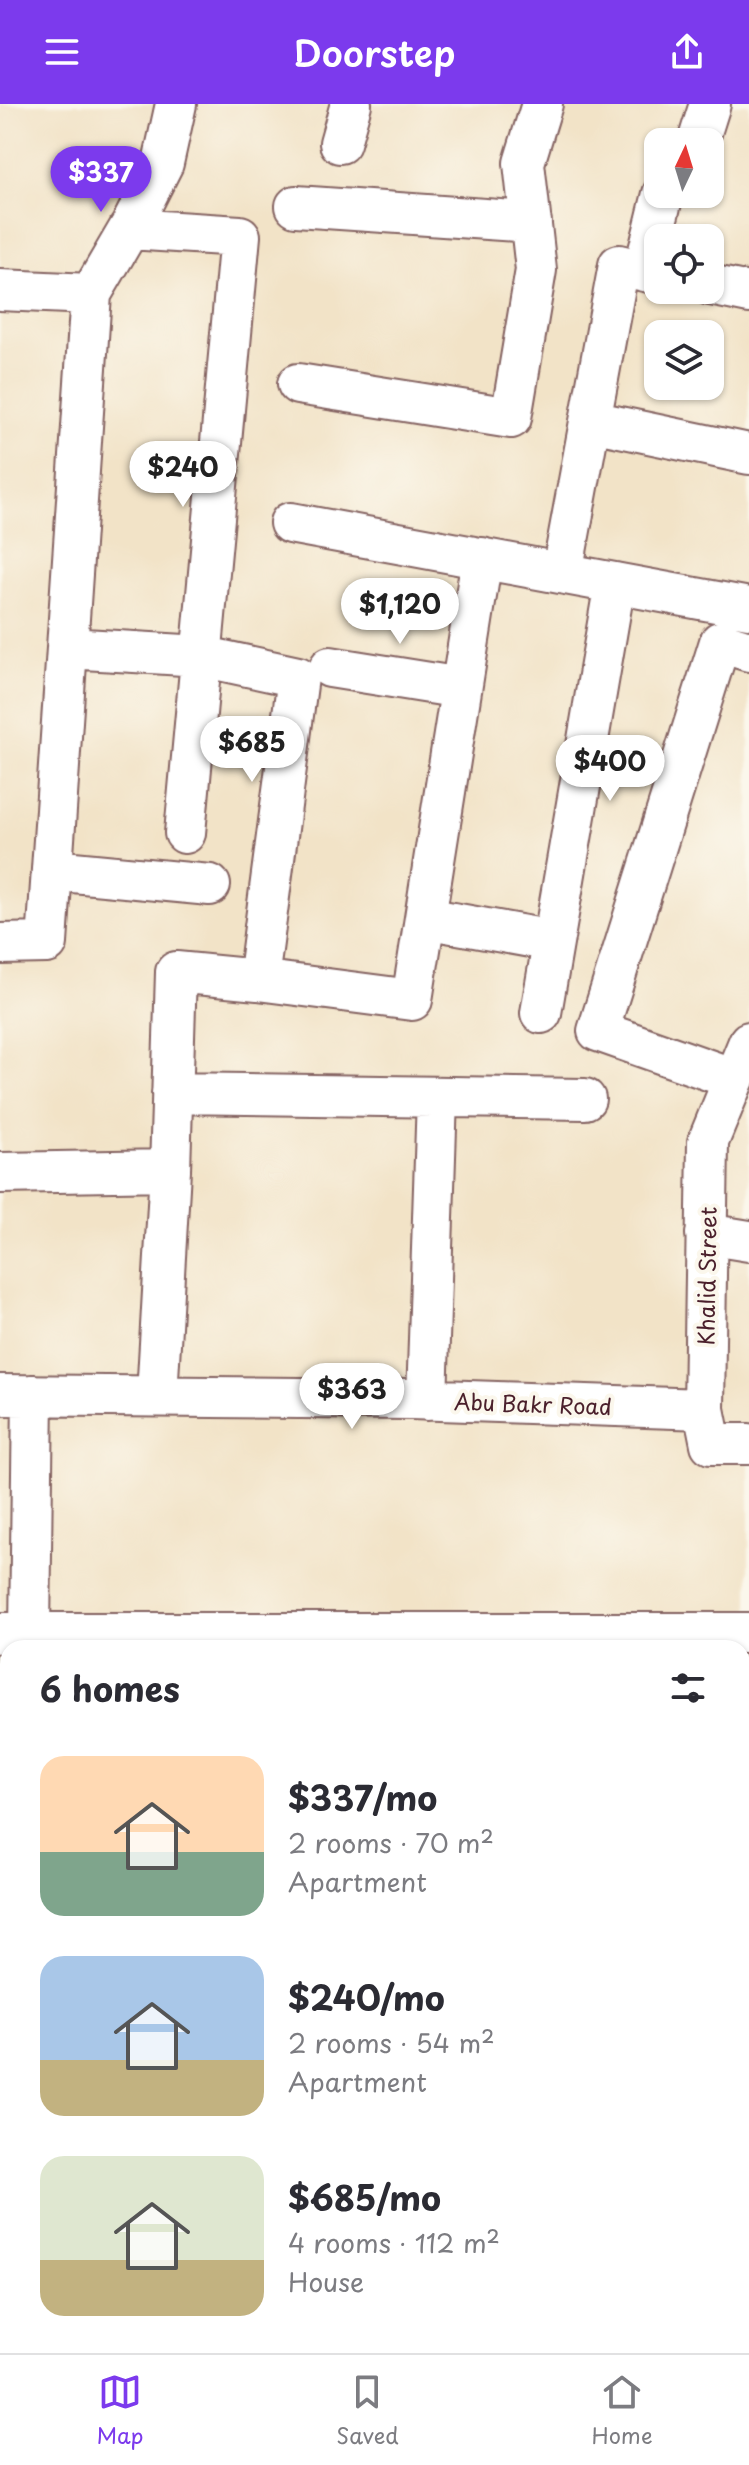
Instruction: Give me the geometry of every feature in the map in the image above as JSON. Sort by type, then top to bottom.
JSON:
[{"type":"street","points":[[0,944],[47,943],[91,294],[163,163],[176,104]]},
{"type":"street","points":[[340,143],[351,104]]},
{"type":"street","points":[[298,384],[511,418],[536,270],[524,163],[542,104]]},
{"type":"street","points":[[702,128],[710,104]]},
{"type":"street","points":[[296,206],[531,222]]},
{"type":"street","points":[[129,229],[240,236],[185,833]]},
{"type":"street","points":[[562,573],[619,265],[644,270]]},
{"type":"street","points":[[724,288],[749,293]]},
{"type":"street","points":[[0,290],[91,294]]},
{"type":"street","points":[[591,421],[749,454]]},
{"type":"street","points":[[290,523],[749,608]]},
{"type":"street","points":[[157,1396],[170,1170],[176,972],[412,1000],[482,558]]},
{"type":"street","points":[[541,1013],[615,583]]},
{"type":"street","points":[[749,651],[720,642],[598,1031],[734,1079],[749,1042]]},
{"type":"street","points":[[67,648],[201,656],[298,677],[258,980]]},
{"type":"street","points":[[330,667],[461,688]]},
{"type":"street","points":[[52,870],[210,885]]},
{"type":"street","points":[[425,918],[553,941]]},
{"type":"street","name":"Khalid Street","points":[[704,1409],[708,1142],[734,1079]]},
{"type":"street","points":[[172,1093],[585,1099]]},
{"type":"street","points":[[427,1400],[437,1097]]},
{"type":"street","points":[[0,1173],[170,1170]]},
{"type":"street","points":[[706,1234],[749,1241]]},
{"type":"street","points":[[16,1395],[15,1632],[103,1640],[724,1638]]},
{"type":"street","name":"Abu Bakr Road","points":[[16,1395],[427,1400],[704,1409]]},
{"type":"street","points":[[704,1409],[711,1444],[749,1444]]}]
